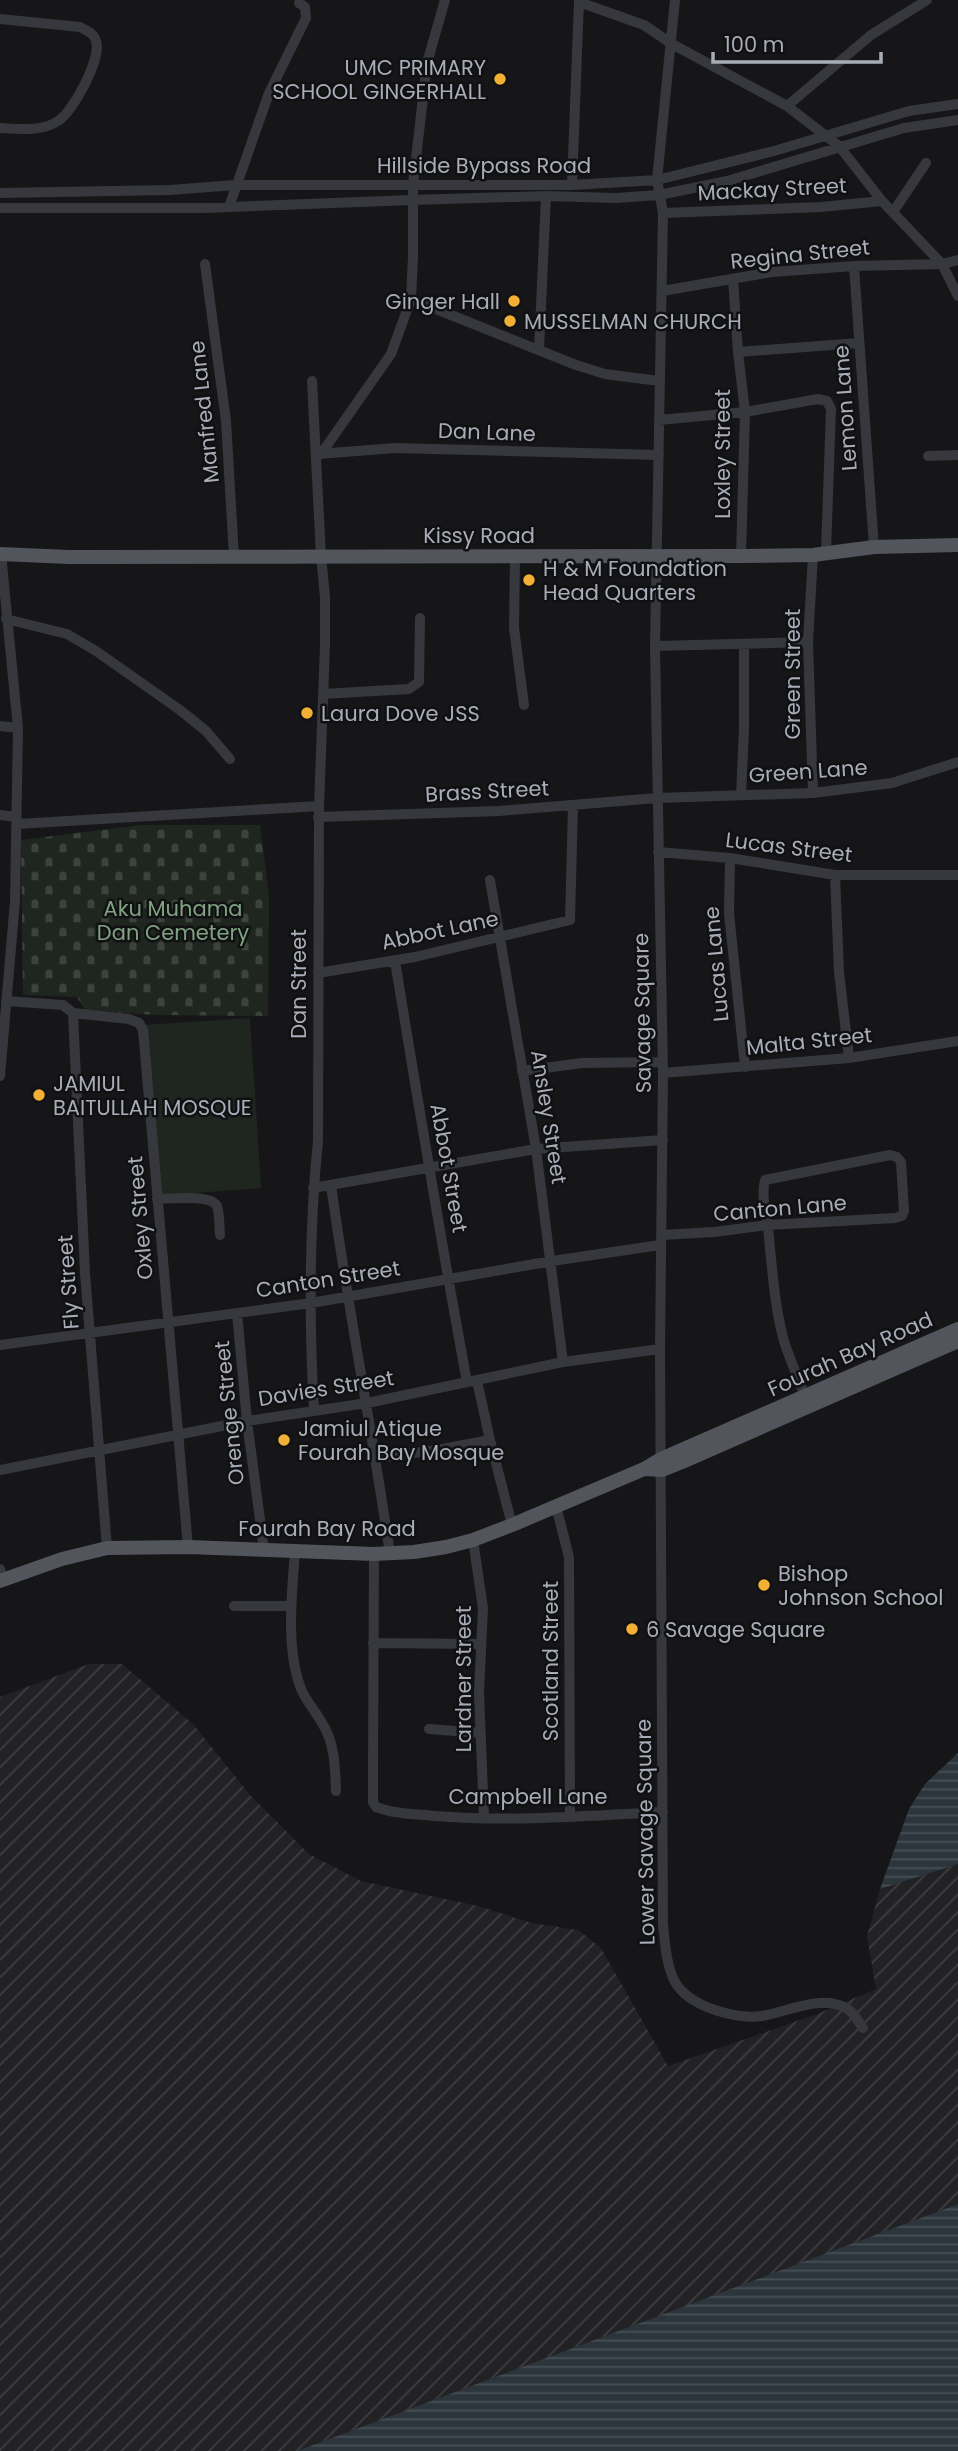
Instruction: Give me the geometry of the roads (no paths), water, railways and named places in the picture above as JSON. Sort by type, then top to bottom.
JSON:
[{"type":"main road","name":"Kissy Road","points":[[1,554],[69,557],[741,556],[820,553],[874,547],[958,545]]},
{"type":"main road","name":"Fourah Bay Road","points":[[1,1576],[107,1548],[188,1547],[374,1554],[414,1552],[473,1540],[643,1469],[721,1440],[958,1329]]},
{"type":"main road","name":"Fourah Bay Road","points":[[721,1440],[805,1396],[843,1385],[958,1341]]},
{"type":"street","points":[[318,454],[391,355],[411,299],[414,257],[413,184],[427,63],[445,0]]},
{"type":"street","name":"Savage Square","points":[[661,1464],[663,1140],[654,646],[663,214],[657,180],[675,0]]},
{"type":"street","points":[[787,106],[871,35],[927,0]]},
{"type":"street","points":[[572,185],[579,1],[644,25],[672,44],[787,106],[839,146],[882,201],[942,264],[958,296]]},
{"type":"street","points":[[229,206],[269,93],[306,18],[305,7],[299,3]]},
{"type":"street","points":[[0,19],[80,27],[91,33],[97,43],[97,50],[86,81],[69,112],[56,123],[34,129],[0,128]]},
{"type":"street","name":"Hillside Bypass Road","points":[[0,193],[235,186],[572,185],[657,180],[774,151],[909,111],[958,104]]},
{"type":"street","name":"Hillside Bypass Road","points":[[0,208],[229,206],[659,195],[726,181],[904,128],[958,120]]},
{"type":"street","points":[[892,212],[926,163]]},
{"type":"street","points":[[539,350],[546,197]]},
{"type":"street","name":"Mackay Street","points":[[663,214],[821,207],[882,201]]},
{"type":"street","name":"Regina Street","points":[[662,291],[772,272],[854,266],[942,264],[958,260]]},
{"type":"street","name":"Manfred Lane","points":[[205,264],[226,421],[234,556]]},
{"type":"street","name":"Lemon Lane","points":[[854,266],[874,547]]},
{"type":"street","name":"Loxley Street","points":[[733,279],[745,412],[741,556]]},
{"type":"street","points":[[411,299],[605,374],[659,381]]},
{"type":"street","points":[[738,352],[859,343]]},
{"type":"street","name":"Dan Street","points":[[312,381],[325,597],[318,812],[318,1140],[313,1188],[311,1303],[314,1411]]},
{"type":"street","name":"Green Street","points":[[745,412],[818,399],[827,401],[831,409],[820,553],[808,642],[813,793]]},
{"type":"street","points":[[659,420],[745,412]]},
{"type":"street","name":"Dan Lane","points":[[318,454],[395,448],[659,455]]},
{"type":"street","points":[[928,456],[958,456]]},
{"type":"street","points":[[0,1076],[15,901],[18,728],[1,554]]},
{"type":"street","points":[[516,556],[513,571],[514,628],[524,705]]},
{"type":"street","points":[[323,694],[409,690],[416,686],[419,682],[420,618]]},
{"type":"street","points":[[6,619],[67,634],[96,650],[206,731],[230,759]]},
{"type":"street","points":[[654,646],[808,642]]},
{"type":"street","points":[[741,795],[744,645]]},
{"type":"street","points":[[0,726],[18,728]]},
{"type":"street","name":"Green Lane","points":[[657,798],[813,793],[892,783],[958,762]]},
{"type":"street","name":"Brass Street","points":[[0,815],[16,820],[318,812],[499,811],[657,798]]},
{"type":"street","name":"Abbot Lane","points":[[317,973],[395,961],[570,920],[573,806]]},
{"type":"street","name":"Lucas Street","points":[[658,852],[730,858],[835,875],[958,875]]},
{"type":"street","name":"Lucas Lane","points":[[730,858],[729,913],[745,1067]]},
{"type":"street","points":[[835,875],[839,972],[849,1058]]},
{"type":"street","name":"Ansley Street","points":[[490,880],[536,1149],[563,1362]]},
{"type":"street","name":"Abbot Street","points":[[395,961],[448,1279],[472,1382],[512,1525]]},
{"type":"street","name":"Oxley Street","points":[[6,1001],[62,1005],[73,1013],[129,1019],[139,1023],[142,1030],[188,1547]]},
{"type":"street","name":"Fly Street","points":[[73,1013],[85,1261],[107,1548]]},
{"type":"street","name":"Malta Street","points":[[522,1071],[582,1063],[662,1068],[745,1067],[849,1058],[958,1041]]},
{"type":"street","points":[[313,1188],[536,1149],[663,1140]]},
{"type":"street","name":"Canton Lane","points":[[661,1240],[768,1225],[902,1216],[901,1162],[890,1155],[765,1180],[763,1187],[768,1225]]},
{"type":"street","points":[[331,1185],[390,1553]]},
{"type":"street","points":[[157,1199],[203,1198],[212,1201],[217,1206],[220,1235]]},
{"type":"street","points":[[768,1225],[779,1317],[787,1350],[805,1396]]},
{"type":"street","name":"Canton Street","points":[[0,1345],[311,1303],[661,1240]]},
{"type":"street","name":"Orenge Street","points":[[237,1313],[247,1421],[264,1550]]},
{"type":"street","name":"Davies Street","points":[[0,1470],[247,1421],[367,1403],[563,1362],[660,1349]]},
{"type":"street","points":[[376,1458],[490,1440]]},
{"type":"street","name":"Lower Savage Square","points":[[661,1464],[664,1936],[676,1983],[685,1994],[707,2007],[734,2016],[763,2016],[827,2002],[846,2008],[863,2028]]},
{"type":"street","name":"Scotland Street","points":[[556,1506],[569,1557],[570,1817]]},
{"type":"street","name":"Lardner Street","points":[[473,1540],[483,1608],[480,1644],[484,1818]]},
{"type":"street","points":[[295,1551],[291,1606],[295,1662],[301,1689],[331,1741],[336,1791]]},
{"type":"street","points":[[374,1554],[373,1643],[480,1644]]},
{"type":"street","points":[[234,1606],[291,1606]]},
{"type":"street","name":"Campbell Lane","points":[[373,1643],[373,1802],[376,1807],[394,1812],[527,1819],[663,1812]]},
{"type":"street","points":[[429,1729],[481,1733]]},
{"type":"place","name":"UMC PRIMARY SCHOOL GINGERHALL","points":[[500,79]]},
{"type":"place","name":"Ginger Hall","points":[[514,301]]},
{"type":"place","name":"MUSSELMAN CHURCH","points":[[510,321]]},
{"type":"place","name":"H & M Foundation Head Quarters","points":[[529,580]]},
{"type":"place","name":"Laura Dove JSS","points":[[307,713]]},
{"type":"place","name":"JAMIUL BAITULLAH MOSQUE","points":[[39,1095]]},
{"type":"place","name":"Jamiul Atique Fourah Bay Mosque","points":[[284,1440]]},
{"type":"place","name":"Bishop Johnson School","points":[[764,1585]]},
{"type":"place","name":"6 Savage Square","points":[[632,1629]]},
{"type":"park label","name":"Aku Muhama Dan Cemetery","points":[[173,920]]}]
